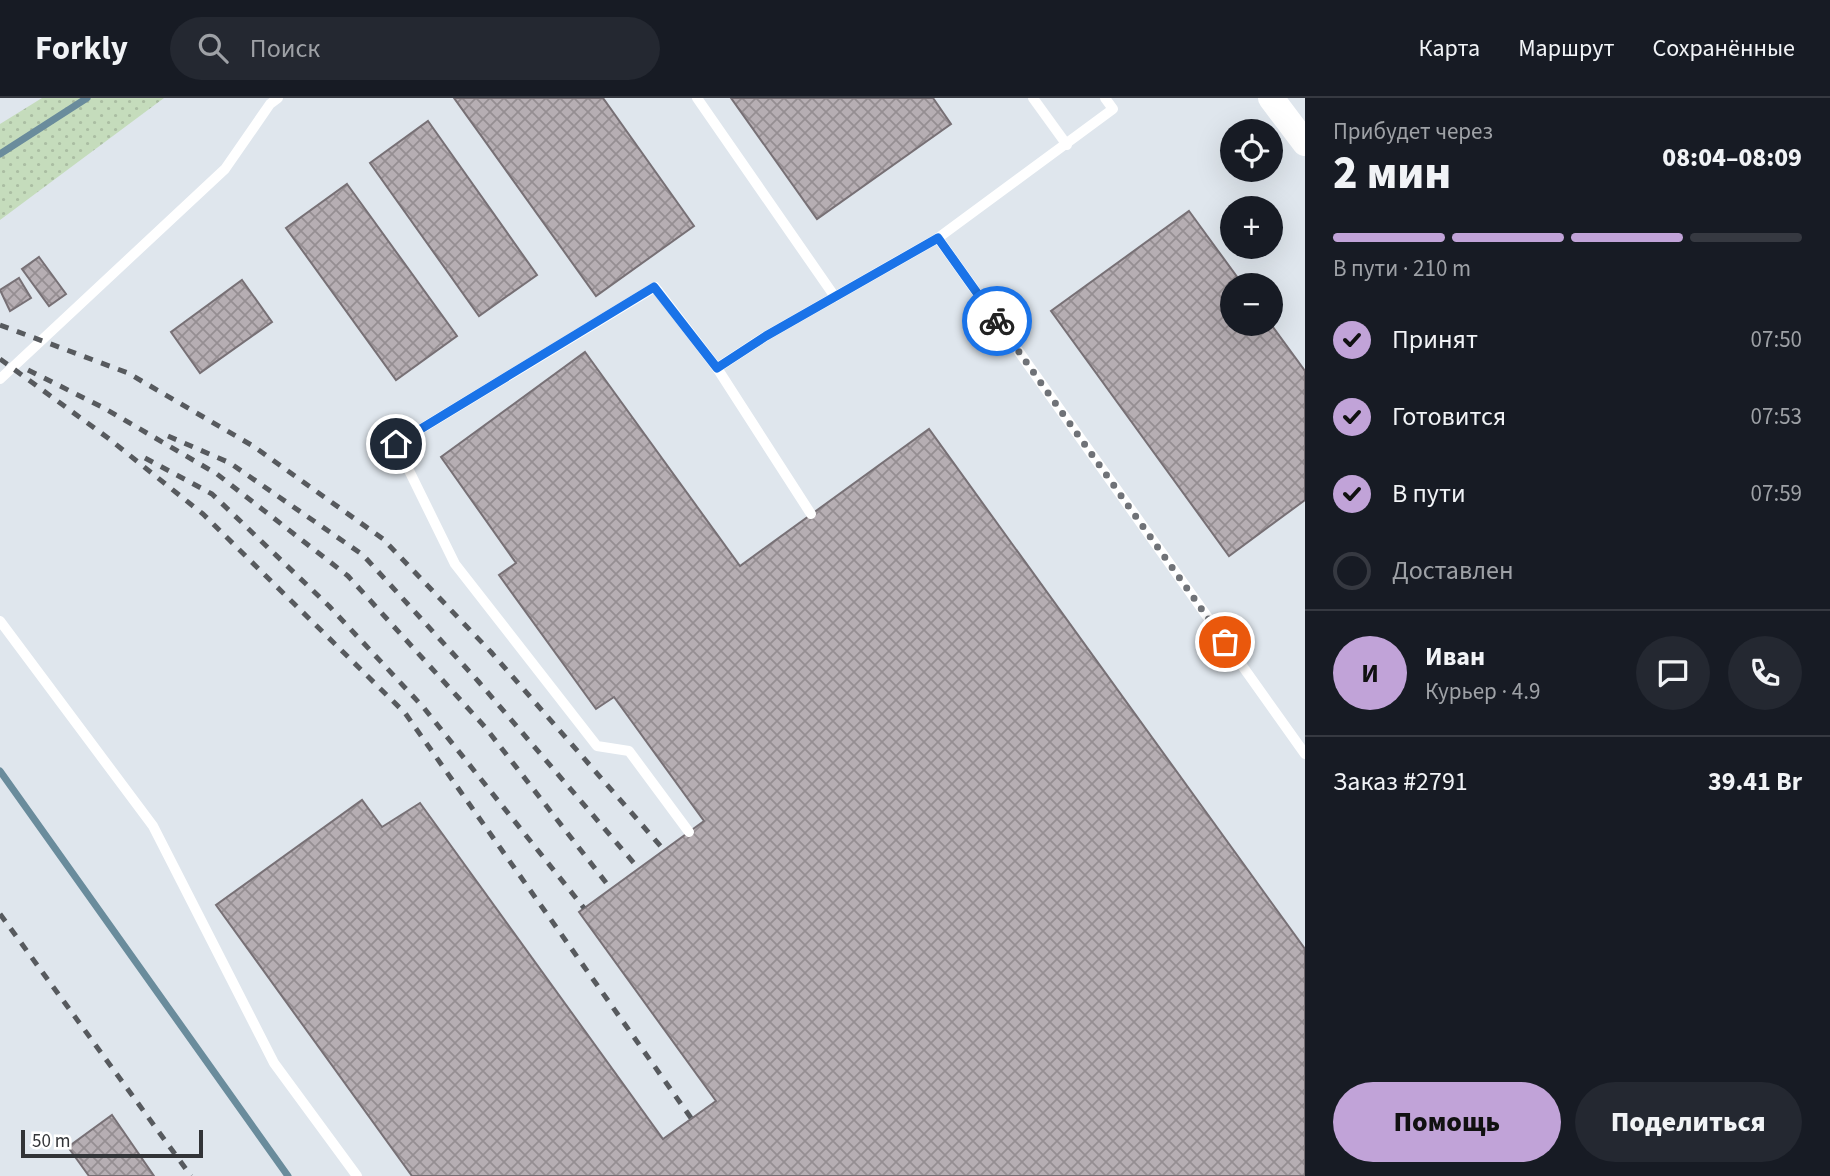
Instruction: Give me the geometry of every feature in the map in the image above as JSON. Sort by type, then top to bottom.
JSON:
[{"type":"street","points":[[1271,98],[1305,143]]},
{"type":"lane","points":[[0,379],[225,169],[270,104],[278,98]]},
{"type":"lane","points":[[697,98],[835,297]]},
{"type":"lane","points":[[1033,98],[1068,145]]},
{"type":"lane","points":[[717,368],[938,238],[1068,145],[1113,109],[1105,98]]},
{"type":"lane","points":[[938,238],[1305,754]]},
{"type":"lane","points":[[689,832],[629,751],[597,746],[455,564],[396,444],[654,287],[717,368],[811,514]]},
{"type":"lane","points":[[0,621],[153,826],[274,1063],[357,1176]]},
{"type":"green space","points":[[42,98],[164,98],[0,220],[0,124]]},
{"type":"building","points":[[454,98],[603,98],[694,226],[596,296]]},
{"type":"building","points":[[731,98],[933,98],[951,124],[817,219]]},
{"type":"building","points":[[428,121],[537,275],[479,316],[370,163]]},
{"type":"building","points":[[347,184],[457,336],[396,380],[286,228]]},
{"type":"building","points":[[1189,211],[1220,253],[1220,259],[1224,259],[1234,273],[1220,273],[1220,336],[1279,336],[1305,371],[1305,500],[1229,556],[1051,311]]},
{"type":"building","points":[[39,257],[66,294],[49,306],[22,269]]},
{"type":"building","points":[[19,278],[31,298],[10,311],[0,290]]},
{"type":"building","points":[[242,280],[272,322],[200,373],[171,332]]},
{"type":"building","points":[[585,352],[740,566],[929,429],[1305,949],[1305,1176],[412,1176],[216,905],[362,800],[382,827],[420,803],[663,1139],[716,1101],[579,912],[704,821],[614,697],[596,709],[499,575],[516,563],[441,457]]},
{"type":"building","points":[[112,1115],[154,1176],[89,1176],[68,1147]]},
{"type":"waterway","points":[[0,154],[87,98]]},
{"type":"waterway","points":[[0,771],[288,1176]]},
{"type":"railway","points":[[0,325],[128,373],[253,446],[383,539],[491,652],[664,850]]},
{"type":"railway","points":[[0,359],[108,438],[203,514],[405,713],[691,1118]]},
{"type":"railway","points":[[28,370],[104,408],[217,474],[348,576],[485,727],[611,889]]},
{"type":"railway","points":[[168,436],[230,463],[363,555],[478,681],[639,869]]},
{"type":"railway","points":[[145,458],[212,494],[329,606],[424,708],[584,908]]},
{"type":"railway","points":[[0,914],[191,1176]]},
{"type":"way so far","points":[[997,321],[1225,642]]},
{"type":"route","points":[[396,444],[654,287],[717,368],[766,336],[938,238],[997,321]]}]
